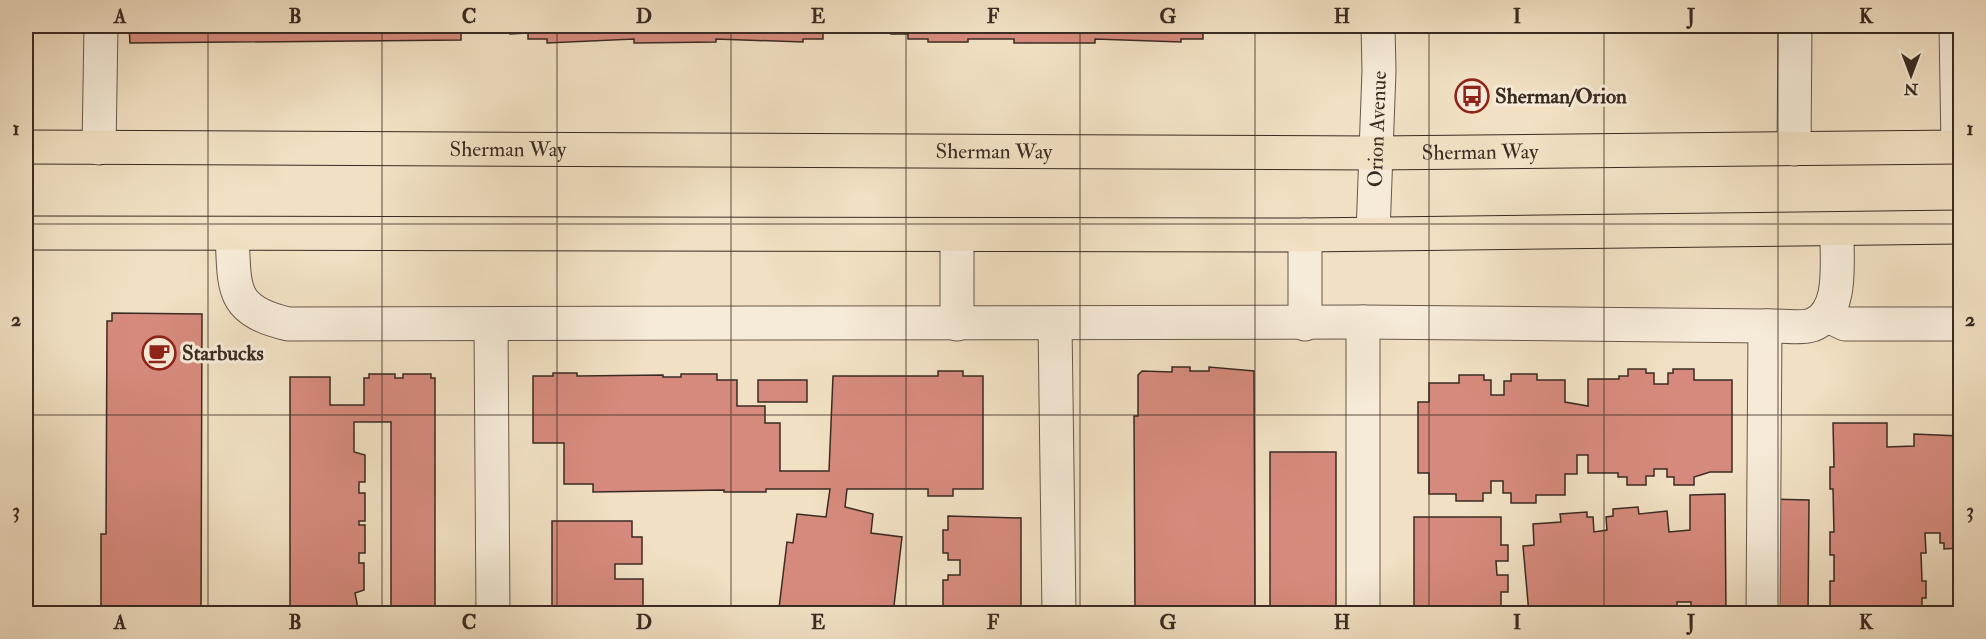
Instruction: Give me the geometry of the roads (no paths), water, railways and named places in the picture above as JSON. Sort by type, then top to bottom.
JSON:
[{"type":"main road","name":"Sherman Way","points":[[26,147],[1375,153],[1959,147]]},
{"type":"main road","points":[[26,168],[88,148]]},
{"type":"main road","points":[[26,233],[1305,235],[1960,227]]},
{"type":"street","points":[[88,148],[100,93],[100,26]]},
{"type":"street","name":"Orion Avenue","points":[[1373,233],[1379,71],[1378,26]]},
{"type":"street","points":[[1794,149],[1795,26]]},
{"type":"street","points":[[1956,26],[1959,147]]},
{"type":"street","points":[[232,235],[234,284],[244,304],[261,317],[288,324],[1305,324],[1363,322],[1765,326],[1812,325],[1826,315],[1833,304],[1836,283],[1837,230]]},
{"type":"street","points":[[957,235],[957,324]]},
{"type":"street","points":[[1305,235],[1305,324]]},
{"type":"street","points":[[1826,315],[1845,324],[1960,324]]},
{"type":"street","points":[[1363,322],[1363,614]]},
{"type":"street","points":[[1055,324],[1059,614]]},
{"type":"street","points":[[490,325],[493,614]]},
{"type":"street","points":[[1763,614],[1765,326]]},
{"type":"place","name":"Sherman/Orion","points":[[1472,96]]},
{"type":"place","name":"Starbucks","points":[[159,353]]}]
